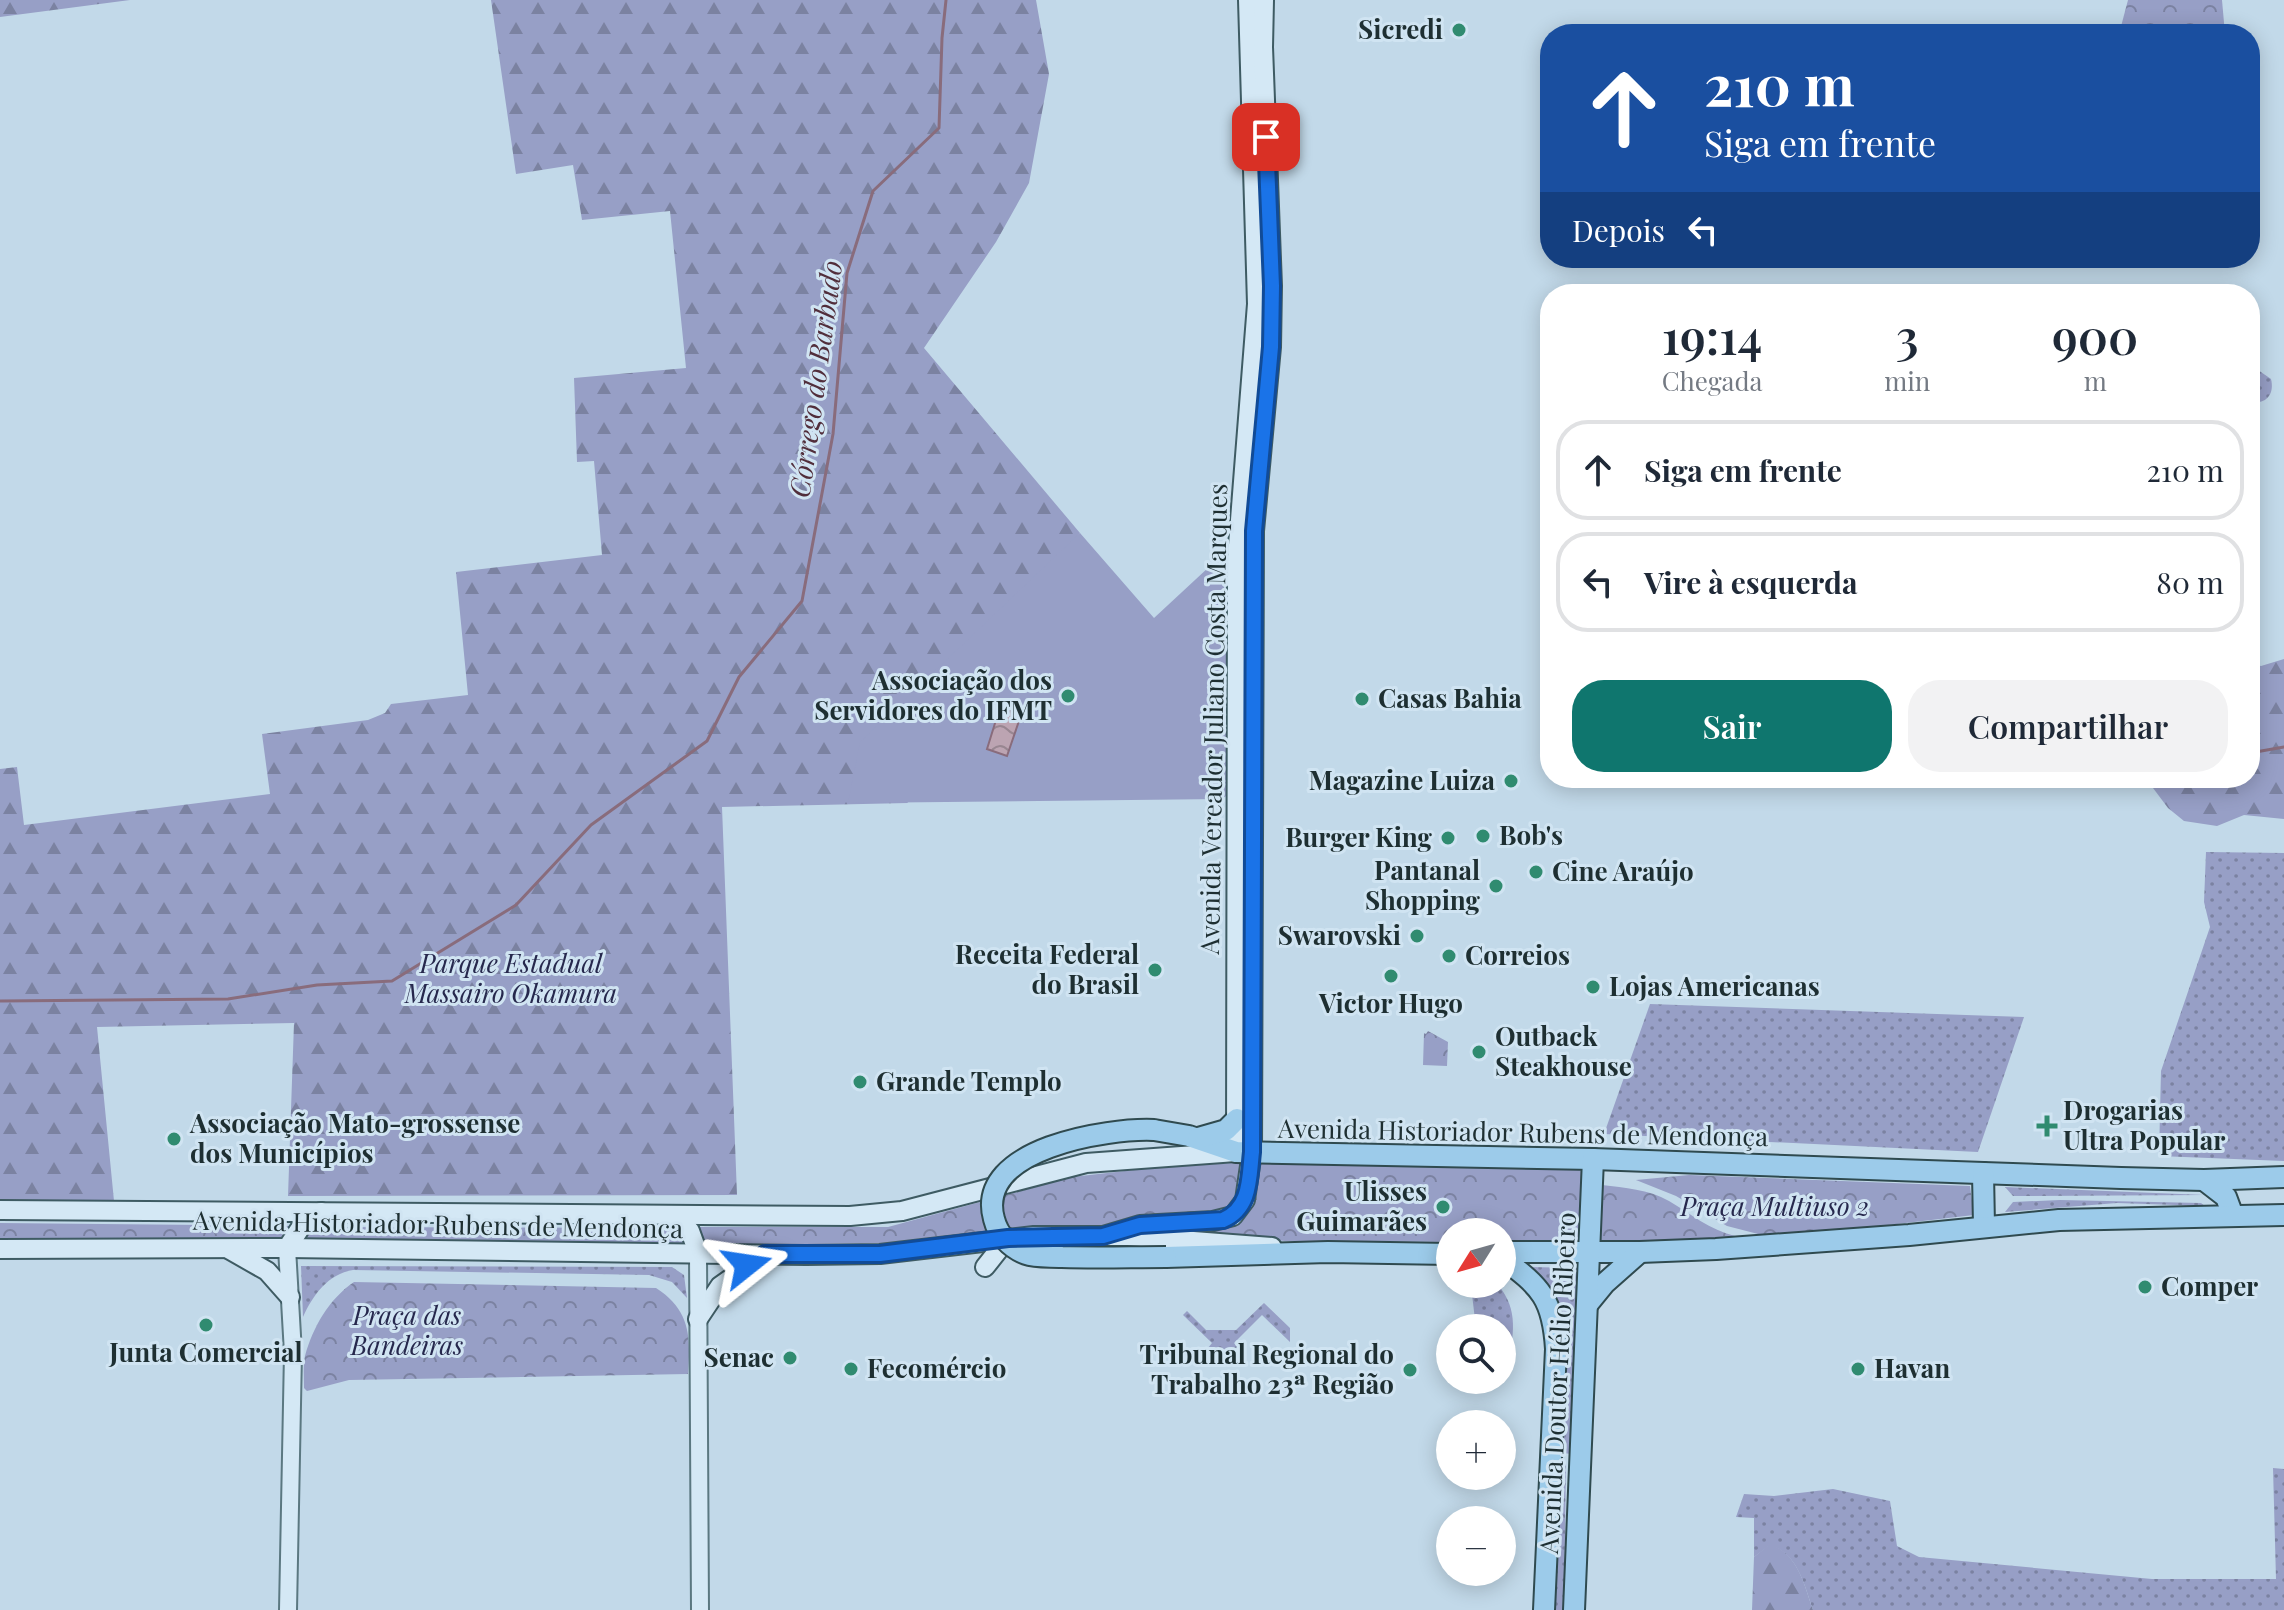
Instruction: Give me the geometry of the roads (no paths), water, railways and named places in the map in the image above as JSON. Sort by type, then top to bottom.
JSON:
[{"type":"main road","name":"Avenida Vereador Juliano Costa Marques","points":[[1244,1152],[1237,1119],[1237,525],[1257,304],[1248,0]]},
{"type":"main road","name":"Avenida Vereador Juliano Costa Marques","points":[[1244,1152],[1254,531],[1271,347],[1264,0]]},
{"type":"main road","points":[[1194,1138],[1217,1134],[1237,1119]]},
{"type":"main road","points":[[1103,1236],[1140,1225],[1213,1221],[1233,1216],[1245,1200],[1244,1152],[1194,1138],[1154,1130],[1129,1129],[1069,1140],[1022,1160],[997,1187],[992,1205],[993,1216],[1005,1239],[1026,1254],[1166,1257],[1328,1252]]},
{"type":"main road","name":"Avenida Historiador Rubens de Mendonça","points":[[0,1210],[850,1216],[902,1211],[1086,1163],[1244,1152],[1593,1159],[2204,1180],[2284,1177]]},
{"type":"main road","name":"Avenida Doutor Hélio Ribeiro","points":[[1574,1610],[1593,1159]]},
{"type":"main road","points":[[1983,1173],[1984,1226]]},
{"type":"main road","points":[[2204,1180],[2226,1197],[2233,1216]]},
{"type":"main road","points":[[287,1248],[301,1227],[321,1212]]},
{"type":"main road","points":[[1516,1252],[1640,1252],[1849,1240],[1984,1226],[2121,1217],[2284,1215]]},
{"type":"main road","points":[[672,1216],[690,1231],[698,1253]]},
{"type":"main road","name":"Avenida Historiador Rubens de Mendonça","points":[[0,1249],[287,1248],[880,1254],[1008,1238],[1103,1236],[1188,1239],[1328,1252],[1436,1254]]},
{"type":"main road","points":[[985,1267],[1008,1238]]},
{"type":"main road","points":[[228,1248],[267,1271],[290,1297]]},
{"type":"main road","points":[[1587,1305],[1605,1283],[1640,1252]]},
{"type":"main road","points":[[698,1319],[720,1286],[765,1254]]},
{"type":"main road","points":[[1166,1257],[1287,1266]]},
{"type":"main road","name":"Avenida Doutor Hélio Ribeiro","points":[[1516,1269],[1542,1290],[1554,1321],[1556,1349],[1544,1610]]},
{"type":"main road","points":[[1551,1456],[1582,1456]]},
{"type":"street","points":[[287,1248],[293,1353],[288,1610]]},
{"type":"street","points":[[698,1253],[700,1610]]},
{"type":"water","points":[[1000,707],[1021,715],[1007,756],[987,749]]},
{"type":"waterway","name":"Córrego do Barbado","points":[[0,1001],[228,999],[317,985],[392,981],[516,905],[591,825],[707,741],[739,677],[802,601],[833,434],[847,273],[873,191],[939,128],[946,0]]},
{"type":"waterway","points":[[2260,751],[2284,747]]},
{"type":"place","name":"Sicredi","points":[[1459,30]]},
{"type":"place","name":"Associação dos Servidores do IFMT","points":[[1068,696]]},
{"type":"place","name":"Casas Bahia","points":[[1362,699]]},
{"type":"place","name":"Magazine Luiza","points":[[1511,781]]},
{"type":"place","name":"Bob's","points":[[1483,836]]},
{"type":"place","name":"Burger King","points":[[1448,838]]},
{"type":"place","name":"Cine Araújo","points":[[1536,872]]},
{"type":"place","name":"Pantanal Shopping","points":[[1496,886]]},
{"type":"place","name":"Swarovski","points":[[1417,936]]},
{"type":"place","name":"Correios","points":[[1449,956]]},
{"type":"place","name":"Receita Federal do Brasil","points":[[1155,970]]},
{"type":"place","name":"Victor Hugo","points":[[1391,976]]},
{"type":"place","name":"Lojas Americanas","points":[[1593,987]]},
{"type":"place","name":"Outback Steakhouse","points":[[1479,1052]]},
{"type":"place","name":"Grande Templo","points":[[860,1082]]},
{"type":"place","name":"Drogarias Ultra Popular","points":[[2047,1126]]},
{"type":"place","name":"Associação Mato-grossense dos Municípios","points":[[174,1139]]},
{"type":"place","name":"Ulisses Guimarães","points":[[1443,1207]]},
{"type":"place","name":"Comper","points":[[2145,1287]]},
{"type":"place","name":"Junta Comercial","points":[[206,1325]]},
{"type":"place","name":"Senac","points":[[790,1358]]},
{"type":"place","name":"Fecomércio","points":[[851,1369]]},
{"type":"place","name":"Havan","points":[[1858,1369]]},
{"type":"place","name":"Tribunal Regional do Trabalho 23ª Região","points":[[1410,1370]]},
{"type":"park label","name":"Parque Estadual Massairo Okamura","points":[[511,979]]},
{"type":"park label","name":"Praça Multiuso 2","points":[[1775,1207]]},
{"type":"park label","name":"Praça das Bandeiras","points":[[407,1331]]}]
